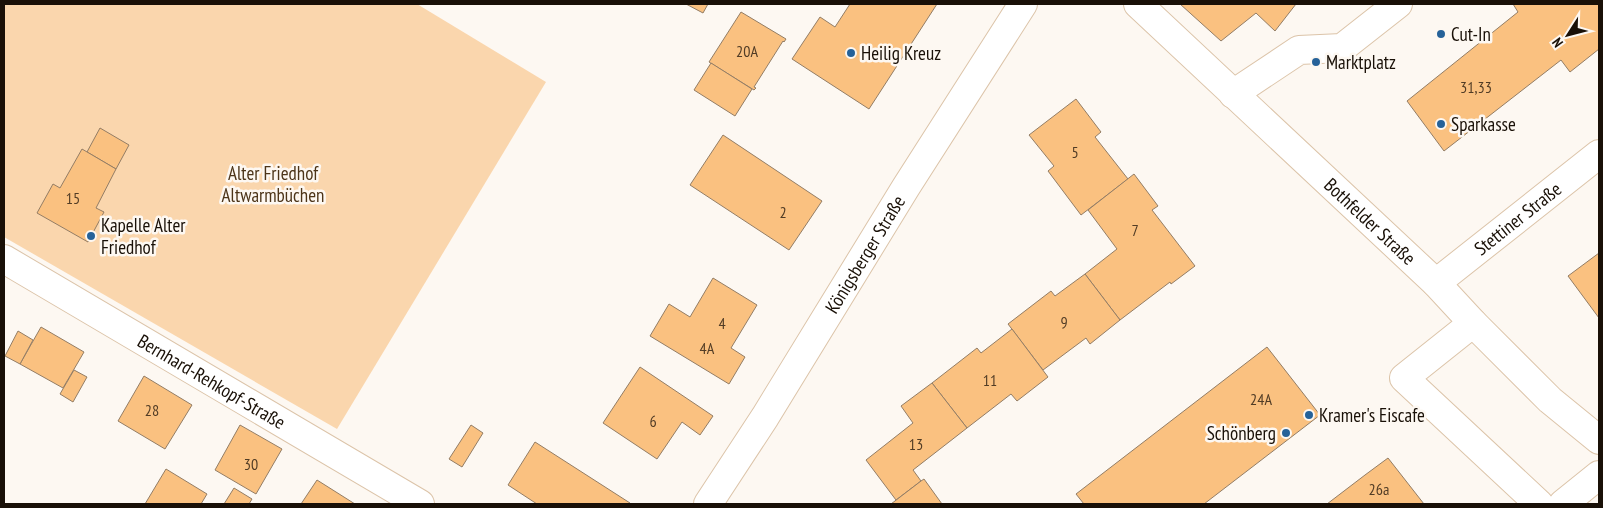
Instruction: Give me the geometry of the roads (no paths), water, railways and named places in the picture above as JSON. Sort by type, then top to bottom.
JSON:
[{"type":"street","name":"Königsberger Straße","points":[[708,504],[765,417],[906,187],[1023,4]]},
{"type":"street","name":"Bothfelder Straße","points":[[1138,4],[1436,284],[1550,400],[1599,440]]},
{"type":"street","points":[[1233,94],[1299,50],[1342,48],[1398,4]]},
{"type":"street","name":"Stettiner Straße","points":[[1436,284],[1599,154]]},
{"type":"street","name":"Bernhard-Rehkopf-Straße","points":[[4,259],[420,504]]},
{"type":"street","points":[[1473,323],[1404,378],[1539,504]]},
{"type":"street","points":[[1563,504],[1599,475]]},
{"type":"place","name":"Cut-In","points":[[1441,34]]},
{"type":"place","name":"Heilig Kreuz","points":[[851,53]]},
{"type":"place","name":"Marktplatz","points":[[1316,62]]},
{"type":"place","name":"Sparkasse","points":[[1441,124]]},
{"type":"place","name":"Kapelle Alter Friedhof","points":[[91,236]]},
{"type":"place","name":"Kramer's Eiscafe","points":[[1309,415]]},
{"type":"place","name":"Schönberg","points":[[1286,433]]},
{"type":"park label","name":"Alter Friedhof Altwarmbüchen","points":[[273,184]]}]
